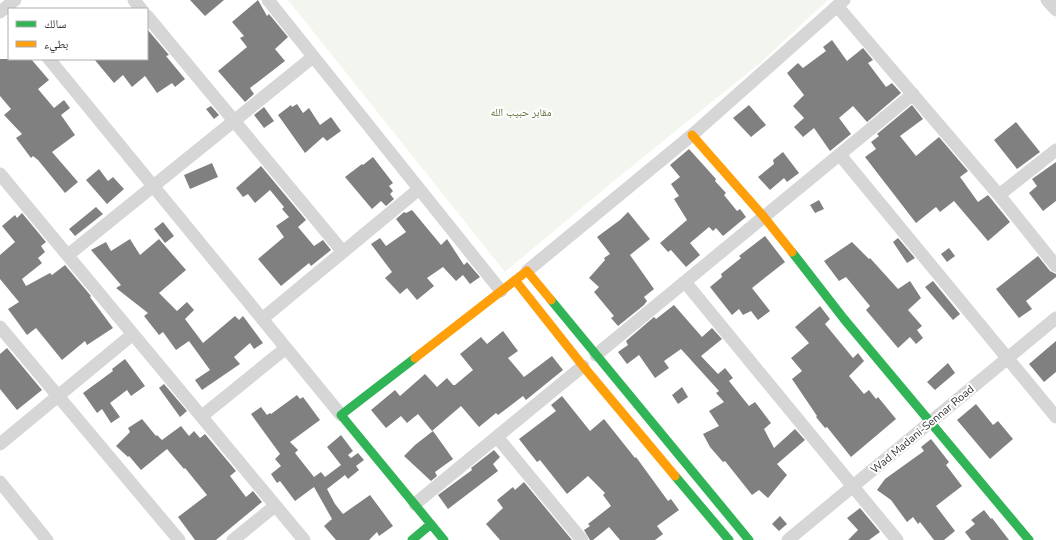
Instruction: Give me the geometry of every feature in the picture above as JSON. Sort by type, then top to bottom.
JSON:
[{"type":"street","points":[[134,0],[140,8]]},
{"type":"street","points":[[268,0],[501,291]]},
{"type":"street","points":[[1047,0],[1056,10]]},
{"type":"street","points":[[341,415],[527,271],[692,135],[841,3],[913,94],[999,195],[1056,266]]},
{"type":"street","points":[[148,17],[343,252]]},
{"type":"street","points":[[68,256],[313,57]]},
{"type":"street","points":[[50,60],[444,540]]},
{"type":"street","points":[[596,355],[913,94]]},
{"type":"street","points":[[692,135],[764,217],[844,319],[1029,540]]},
{"type":"street","points":[[999,195],[1056,150]]},
{"type":"street","points":[[840,155],[1056,417]]},
{"type":"street","points":[[0,174],[304,540]]},
{"type":"street","points":[[262,319],[419,189]]},
{"type":"street","points":[[527,271],[749,540]]},
{"type":"street","points":[[515,280],[583,366],[729,540]]},
{"type":"street","points":[[685,282],[896,540]]},
{"type":"street","name":"Wad Madani-Sennar Road","points":[[788,540],[1056,318]]},
{"type":"street","points":[[0,327],[56,396],[179,540]]},
{"type":"street","points":[[0,444],[132,334]]},
{"type":"street","points":[[202,416],[286,348]]},
{"type":"street","points":[[415,504],[583,366]]},
{"type":"street","points":[[497,437],[582,540]]},
{"type":"street","points":[[0,482],[47,540]]},
{"type":"street","points":[[233,540],[275,506]]},
{"type":"street","points":[[412,540],[431,524]]},
{"type":"green space","name":"مقابر حبيب الله","points":[[288,0],[828,0],[760,63],[615,180],[505,272]]},
{"type":"building","points":[[190,0],[224,0],[205,16]]},
{"type":"building","points":[[258,0],[267,16],[269,14],[288,37],[275,49],[285,61],[250,88],[254,94],[245,102],[218,71],[247,47],[240,38],[244,36],[232,22]]},
{"type":"building","points":[[148,30],[169,55],[166,56],[185,79],[175,87],[172,83],[157,93],[145,76],[132,87],[123,75],[114,83],[95,60],[148,60]]},
{"type":"building","points":[[832,40],[847,61],[863,48],[873,60],[868,63],[886,87],[892,83],[901,93],[867,122],[853,106],[839,118],[851,134],[830,151],[814,128],[803,137],[794,127],[804,118],[793,106],[804,95],[787,73],[798,63],[803,68],[826,51],[823,47]]},
{"type":"building","points":[[0,59],[32,60],[49,80],[38,89],[54,108],[64,100],[70,108],[61,115],[75,135],[52,152],[78,182],[65,193],[38,160],[33,156],[31,158],[16,138],[22,134],[4,115],[11,109],[0,96]]},
{"type":"building","points":[[297,104],[303,113],[309,108],[320,125],[331,117],[341,131],[327,141],[323,137],[305,153],[278,115],[291,105],[292,107]]},
{"type":"building","points":[[749,105],[766,125],[751,137],[733,118]]},
{"type":"building","points":[[912,105],[923,119],[900,136],[916,156],[939,137],[968,171],[960,177],[978,202],[988,195],[1010,222],[988,241],[954,201],[940,212],[936,207],[916,223],[865,157],[876,149],[871,142],[879,136],[877,134]]},
{"type":"building","points":[[211,106],[219,115],[214,119],[206,109]]},
{"type":"building","points":[[264,107],[274,121],[264,128],[254,115]]},
{"type":"building","points":[[1016,122],[1040,152],[1017,169],[994,140]]},
{"type":"building","points":[[689,149],[716,179],[715,181],[726,193],[724,195],[737,211],[740,209],[746,217],[723,236],[716,228],[713,231],[709,227],[690,243],[700,255],[686,267],[671,250],[668,252],[660,243],[687,220],[674,199],[679,196],[671,184],[680,177],[670,165]]},
{"type":"building","points":[[783,152],[799,173],[787,182],[784,178],[770,190],[758,177],[774,164],[773,160]]},
{"type":"building","points":[[373,157],[393,183],[389,186],[393,191],[390,194],[394,199],[386,206],[381,201],[372,209],[345,177]]},
{"type":"building","points":[[1056,162],[1056,201],[1043,211],[1029,193],[1037,186],[1032,179]]},
{"type":"building","points":[[212,163],[218,177],[190,189],[184,175]]},
{"type":"building","points":[[261,166],[306,220],[298,227],[314,246],[323,240],[331,250],[311,266],[309,263],[281,286],[258,259],[284,237],[276,226],[289,217],[282,209],[284,207],[270,190],[255,203],[248,194],[243,197],[236,188]]},
{"type":"building","points":[[99,169],[108,181],[113,177],[124,189],[107,204],[86,180]]},
{"type":"building","points":[[819,200],[824,209],[815,213],[810,205]]},
{"type":"building","points":[[96,207],[103,214],[75,236],[69,229]]},
{"type":"building","points":[[412,210],[441,245],[447,239],[464,265],[467,262],[480,277],[470,284],[463,275],[456,281],[443,267],[427,278],[434,286],[417,300],[407,288],[400,294],[385,278],[392,272],[371,244],[380,238],[386,246],[406,232],[396,219],[404,212],[406,213]]},
{"type":"building","points":[[628,212],[650,239],[630,255],[654,289],[644,297],[647,301],[644,305],[618,326],[611,318],[614,316],[594,292],[599,287],[589,278],[605,260],[604,258],[610,254],[597,237],[620,220]]},
{"type":"building","points":[[22,213],[46,242],[41,246],[45,252],[38,258],[42,263],[22,279],[26,286],[50,273],[52,275],[65,265],[91,296],[90,297],[113,328],[87,345],[85,341],[62,360],[36,328],[27,335],[8,309],[19,302],[0,279],[0,255],[15,242],[2,226],[15,215],[17,218]]},
{"type":"building","points":[[163,222],[174,236],[165,243],[154,229]]},
{"type":"building","points":[[765,236],[785,262],[752,288],[770,311],[758,320],[751,311],[743,315],[739,309],[732,315],[710,287],[722,277],[721,274],[741,258],[739,256]]},
{"type":"building","points":[[898,238],[915,258],[907,263],[893,242]]},
{"type":"building","points":[[130,239],[140,255],[159,239],[186,270],[159,293],[177,311],[187,302],[194,310],[185,319],[203,343],[235,316],[239,320],[243,316],[263,343],[254,349],[250,343],[234,357],[240,364],[202,390],[195,380],[210,370],[189,341],[176,350],[163,332],[159,335],[144,316],[148,313],[116,288],[121,285],[91,250],[106,242],[111,251]]},
{"type":"building","points":[[852,242],[869,259],[870,258],[898,289],[910,281],[921,298],[908,310],[922,326],[917,330],[923,338],[916,344],[910,337],[898,348],[866,310],[870,306],[846,277],[839,281],[824,261]]},
{"type":"building","points":[[949,248],[955,256],[947,262],[941,254]]},
{"type":"building","points":[[1038,256],[1050,271],[1056,274],[1056,277],[1026,301],[1032,309],[1019,318],[996,289]]},
{"type":"building","points":[[933,281],[960,314],[953,320],[925,287]]},
{"type":"building","points":[[674,305],[702,337],[712,328],[722,339],[701,356],[718,374],[725,368],[733,378],[729,381],[749,406],[755,402],[771,423],[764,429],[774,448],[795,429],[805,440],[777,464],[787,475],[768,498],[759,490],[752,495],[725,461],[723,462],[710,447],[703,434],[719,426],[709,411],[724,402],[716,393],[719,391],[681,349],[664,361],[669,368],[655,378],[639,355],[627,364],[618,352],[628,345],[626,341],[654,317],[656,319]]},
{"type":"building","points":[[820,306],[830,319],[825,324],[853,358],[858,353],[864,361],[849,376],[864,394],[869,390],[876,399],[878,397],[896,419],[851,457],[827,427],[825,428],[816,417],[817,416],[792,379],[802,371],[791,358],[809,343],[795,327]]},
{"type":"building","points":[[503,331],[518,351],[508,358],[524,377],[552,356],[563,370],[526,400],[523,396],[498,415],[496,413],[479,427],[461,406],[432,431],[418,414],[407,423],[401,416],[386,428],[371,410],[395,390],[400,396],[425,374],[437,387],[447,378],[453,385],[455,385],[473,370],[460,354],[481,337],[487,344]]},
{"type":"building","points":[[1056,341],[1056,372],[1044,382],[1029,364]]},
{"type":"building","points":[[7,348],[42,390],[17,410],[0,389],[0,354]]},
{"type":"building","points":[[125,359],[145,386],[131,396],[127,390],[110,403],[120,417],[111,423],[102,409],[97,413],[83,393],[113,371],[112,369]]},
{"type":"building","points":[[948,363],[955,373],[935,390],[927,382]]},
{"type":"building","points":[[164,384],[187,411],[180,417],[159,388]]},
{"type":"building","points":[[682,387],[688,397],[678,404],[672,395]]},
{"type":"building","points":[[297,395],[300,399],[303,397],[320,420],[290,442],[298,450],[295,453],[314,477],[321,472],[325,477],[341,465],[327,447],[341,435],[353,451],[348,455],[351,458],[358,453],[364,460],[356,466],[359,470],[348,479],[345,475],[327,489],[335,504],[343,514],[370,495],[393,526],[379,536],[377,532],[369,540],[336,540],[324,526],[332,519],[314,487],[295,501],[280,481],[277,483],[271,474],[281,466],[275,459],[280,454],[251,414],[261,407],[267,415],[270,413],[271,414]]},
{"type":"building","points":[[562,396],[590,431],[604,419],[635,458],[636,457],[668,501],[671,499],[679,510],[657,526],[663,534],[655,540],[620,540],[609,527],[593,540],[590,540],[584,530],[590,526],[588,524],[611,506],[603,495],[605,493],[588,476],[567,494],[540,460],[537,462],[519,439],[556,411],[551,405]]},
{"type":"building","points":[[976,404],[993,425],[998,421],[1013,439],[990,459],[957,420]]},
{"type":"building","points":[[142,419],[156,436],[157,435],[162,440],[181,426],[189,436],[194,431],[200,438],[205,434],[236,471],[230,476],[246,497],[253,491],[262,502],[216,540],[195,540],[178,517],[207,495],[185,468],[184,469],[167,449],[141,470],[129,456],[128,457],[116,446],[130,432],[128,428]]},
{"type":"building","points":[[433,431],[453,459],[435,472],[437,476],[431,481],[404,456]]},
{"type":"building","points":[[931,439],[949,462],[946,465],[962,486],[936,506],[955,531],[944,540],[934,540],[920,522],[918,524],[913,517],[907,522],[891,500],[877,490],[885,479],[924,451],[921,447]]},
{"type":"building","points":[[494,450],[500,457],[493,464],[498,471],[448,509],[438,495],[472,470],[471,468]]},
{"type":"building","points":[[524,482],[572,540],[500,540],[486,524],[503,508],[497,500],[513,487],[515,490]]},
{"type":"building","points":[[860,508],[880,532],[869,540],[848,540],[858,530],[847,518]]},
{"type":"building","points":[[984,510],[1009,540],[971,540],[965,532],[975,524],[971,520]]},
{"type":"building","points":[[780,516],[787,524],[779,531],[772,524]]},
{"type":"traffic: fast","points":[[792,252],[844,319],[1029,540]]},
{"type":"traffic: fast","points":[[551,300],[749,540]]},
{"type":"traffic: fast","points":[[415,358],[341,415],[444,540]]},
{"type":"traffic: fast","points":[[675,476],[729,540]]},
{"type":"traffic: fast","points":[[412,540],[431,524]]},
{"type":"traffic: slow","points":[[692,135],[764,217],[792,252]]},
{"type":"traffic: slow","points":[[415,358],[527,271],[551,300]]},
{"type":"traffic: slow","points":[[515,280],[583,366],[675,476]]}]
